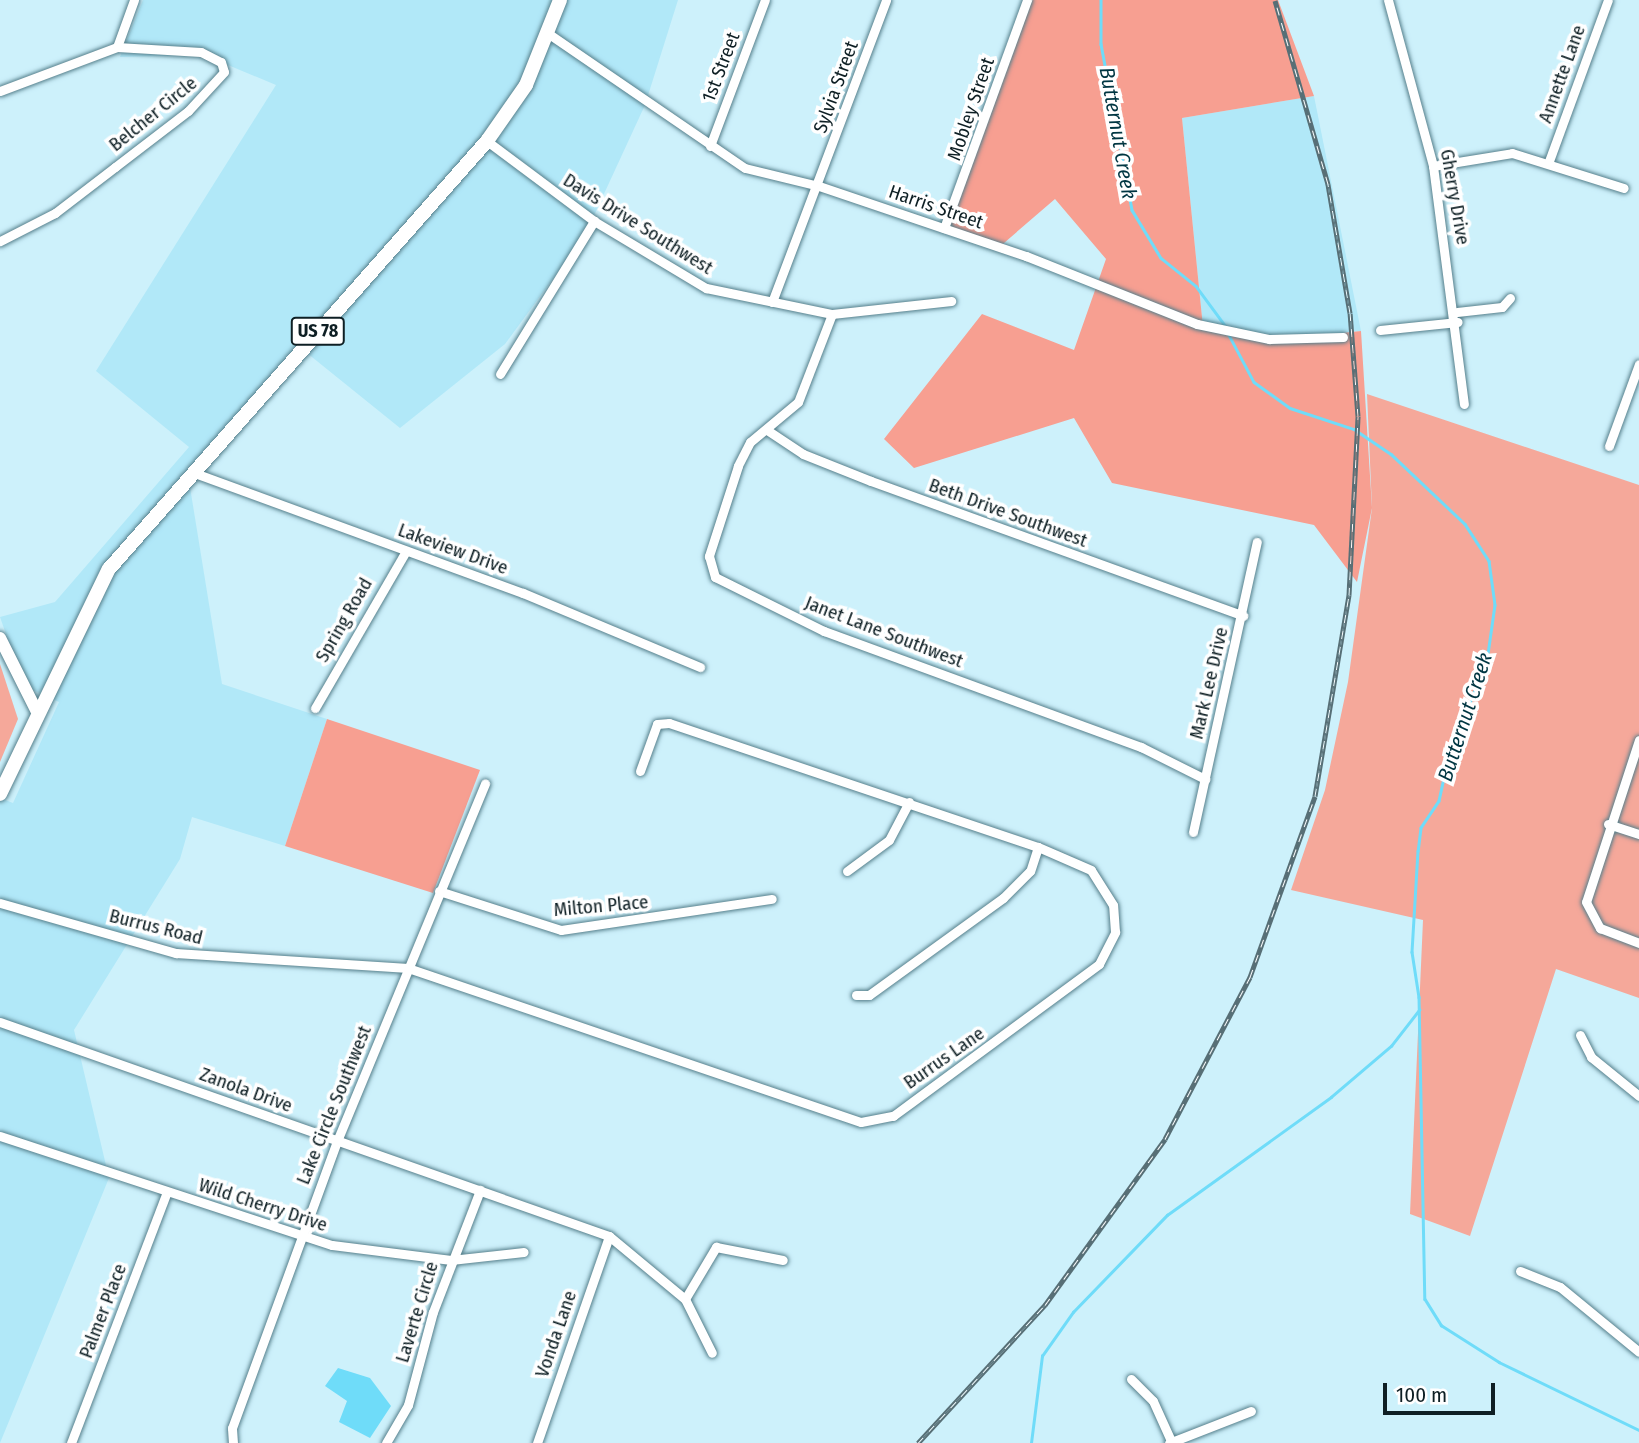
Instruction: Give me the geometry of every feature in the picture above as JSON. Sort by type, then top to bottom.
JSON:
[{"type":"main road","name":"US 78","points":[[0,794],[37,712],[109,569],[192,471],[487,141],[526,85],[550,34],[560,0]]},
{"type":"street","points":[[117,47],[134,0]]},
{"type":"street","name":"1st Street","points":[[710,146],[765,0]]},
{"type":"street","name":"Sylvia Street","points":[[772,302],[819,186],[886,0]]},
{"type":"street","name":"Mobley Street","points":[[944,228],[1027,0]]},
{"type":"street","name":"Gherry Drive","points":[[1389,0],[1433,166],[1457,317],[1464,404]]},
{"type":"street","name":"Annette Lane","points":[[1549,161],[1608,0]]},
{"type":"street","name":"Harris Street","points":[[550,34],[745,168],[819,186],[944,228],[1197,324],[1269,339],[1343,337]]},
{"type":"street","name":"Belcher Circle","points":[[0,91],[117,47],[201,52],[221,62],[224,72],[188,111],[55,213],[0,241]]},
{"type":"street","name":"Davis Drive Southwest","points":[[487,141],[594,221],[705,288],[832,314],[951,301]]},
{"type":"street","points":[[1433,166],[1512,153],[1549,161],[1624,188]]},
{"type":"street","points":[[500,374],[594,221]]},
{"type":"street","points":[[1380,330],[1502,307],[1510,298]]},
{"type":"street","name":"Janet Lane Southwest","points":[[832,314],[798,402],[750,442],[738,466],[709,555],[722,583],[824,631],[1141,747],[1205,779]]},
{"type":"street","points":[[1609,446],[1639,364]]},
{"type":"street","name":"Beth Drive Southwest","points":[[767,430],[803,454],[870,481],[1243,616]]},
{"type":"street","name":"Lakeview Drive","points":[[192,471],[406,551],[700,667]]},
{"type":"street","name":"Mark Lee Drive","points":[[1192,832],[1243,616],[1257,542]]},
{"type":"street","name":"Spring Road","points":[[315,708],[406,551]]},
{"type":"street","points":[[0,638],[37,712]]},
{"type":"street","name":"Burrus Lane","points":[[391,967],[408,968],[841,1118],[878,1122],[1064,994],[1111,946],[1114,919],[1104,886],[1091,870],[1038,847],[669,723],[657,724],[640,771]]},
{"type":"street","points":[[1639,740],[1608,824],[1587,910],[1600,928],[1639,943]]},
{"type":"street","name":"Lake Circle Southwest","points":[[233,1443],[232,1428],[337,1140],[485,783]]},
{"type":"street","points":[[847,871],[889,841],[909,802]]},
{"type":"street","points":[[1608,824],[1639,834]]},
{"type":"street","points":[[856,995],[869,995],[1003,898],[1030,871],[1038,847]]},
{"type":"street","name":"Milton Place","points":[[439,891],[561,930],[772,899]]},
{"type":"street","name":"Burrus Road","points":[[0,903],[176,953],[391,967]]},
{"type":"street","name":"Zanola Drive","points":[[0,1022],[609,1236]]},
{"type":"street","points":[[1580,1035],[1591,1057],[1639,1096]]},
{"type":"street","name":"Wild Cherry Drive","points":[[0,1136],[302,1238],[451,1260],[524,1252]]},
{"type":"street","name":"Laverte Circle","points":[[386,1443],[408,1405],[451,1260],[480,1190]]},
{"type":"street","name":"Palmer Place","points":[[71,1443],[167,1192]]},
{"type":"street","points":[[609,1236],[685,1299],[712,1353]]},
{"type":"street","name":"Vonda Lane","points":[[537,1443],[609,1236]]},
{"type":"street","points":[[685,1299],[716,1247],[783,1260]]},
{"type":"street","points":[[1520,1271],[1560,1287],[1639,1352]]},
{"type":"street","points":[[1131,1379],[1153,1401],[1171,1443],[1251,1411]]},
{"type":"shaded area","points":[[143,0],[678,0],[645,105],[585,235],[505,344],[400,428],[302,349],[189,481],[222,684],[327,719],[285,846],[192,817],[180,859],[74,1030],[109,1178],[0,1443],[0,798],[13,803],[59,702],[24,686],[0,617],[55,602],[189,447],[96,371],[276,85],[204,55],[120,57]]},
{"type":"shaded area","points":[[1032,0],[1278,0],[1314,96],[1182,118],[1203,327],[1295,338],[1361,331],[1372,508],[1357,582],[1314,525],[1112,483],[1074,418],[914,468],[884,439],[982,314],[1074,350],[1106,259],[1055,199],[997,249],[944,230]]},
{"type":"shaded area","points":[[1314,96],[1361,331],[1295,338],[1203,327],[1182,118]]},
{"type":"shaded area","points":[[1367,394],[1639,485],[1639,998],[1556,969],[1470,1236],[1410,1214],[1423,920],[1291,890],[1325,790],[1348,682],[1372,508]]},
{"type":"shaded area","points":[[0,664],[18,719],[0,762]]},
{"type":"shaded area","points":[[327,719],[480,770],[433,893],[285,846]]},
{"type":"water","points":[[338,1368],[370,1378],[391,1406],[370,1438],[339,1422],[347,1401],[325,1386]]},
{"type":"waterway","name":"Butternut Creek","points":[[1101,0],[1101,44],[1132,210],[1161,258],[1196,286],[1227,328]]},
{"type":"waterway","name":"Butternut Creek","points":[[1229,335],[1254,382],[1290,408],[1354,429],[1391,454],[1465,524],[1489,561],[1495,605],[1487,661],[1449,755],[1439,801],[1421,828],[1418,851],[1412,952],[1419,997],[1425,1299],[1441,1325],[1499,1362],[1639,1430]]},
{"type":"waterway","points":[[1031,1443],[1042,1356],[1073,1312],[1167,1215],[1331,1097],[1391,1046],[1419,1010]]},
{"type":"railway","points":[[918,1443],[1045,1305],[1165,1139],[1250,977],[1315,796],[1349,595],[1358,416],[1350,313],[1328,184],[1275,0]]}]
